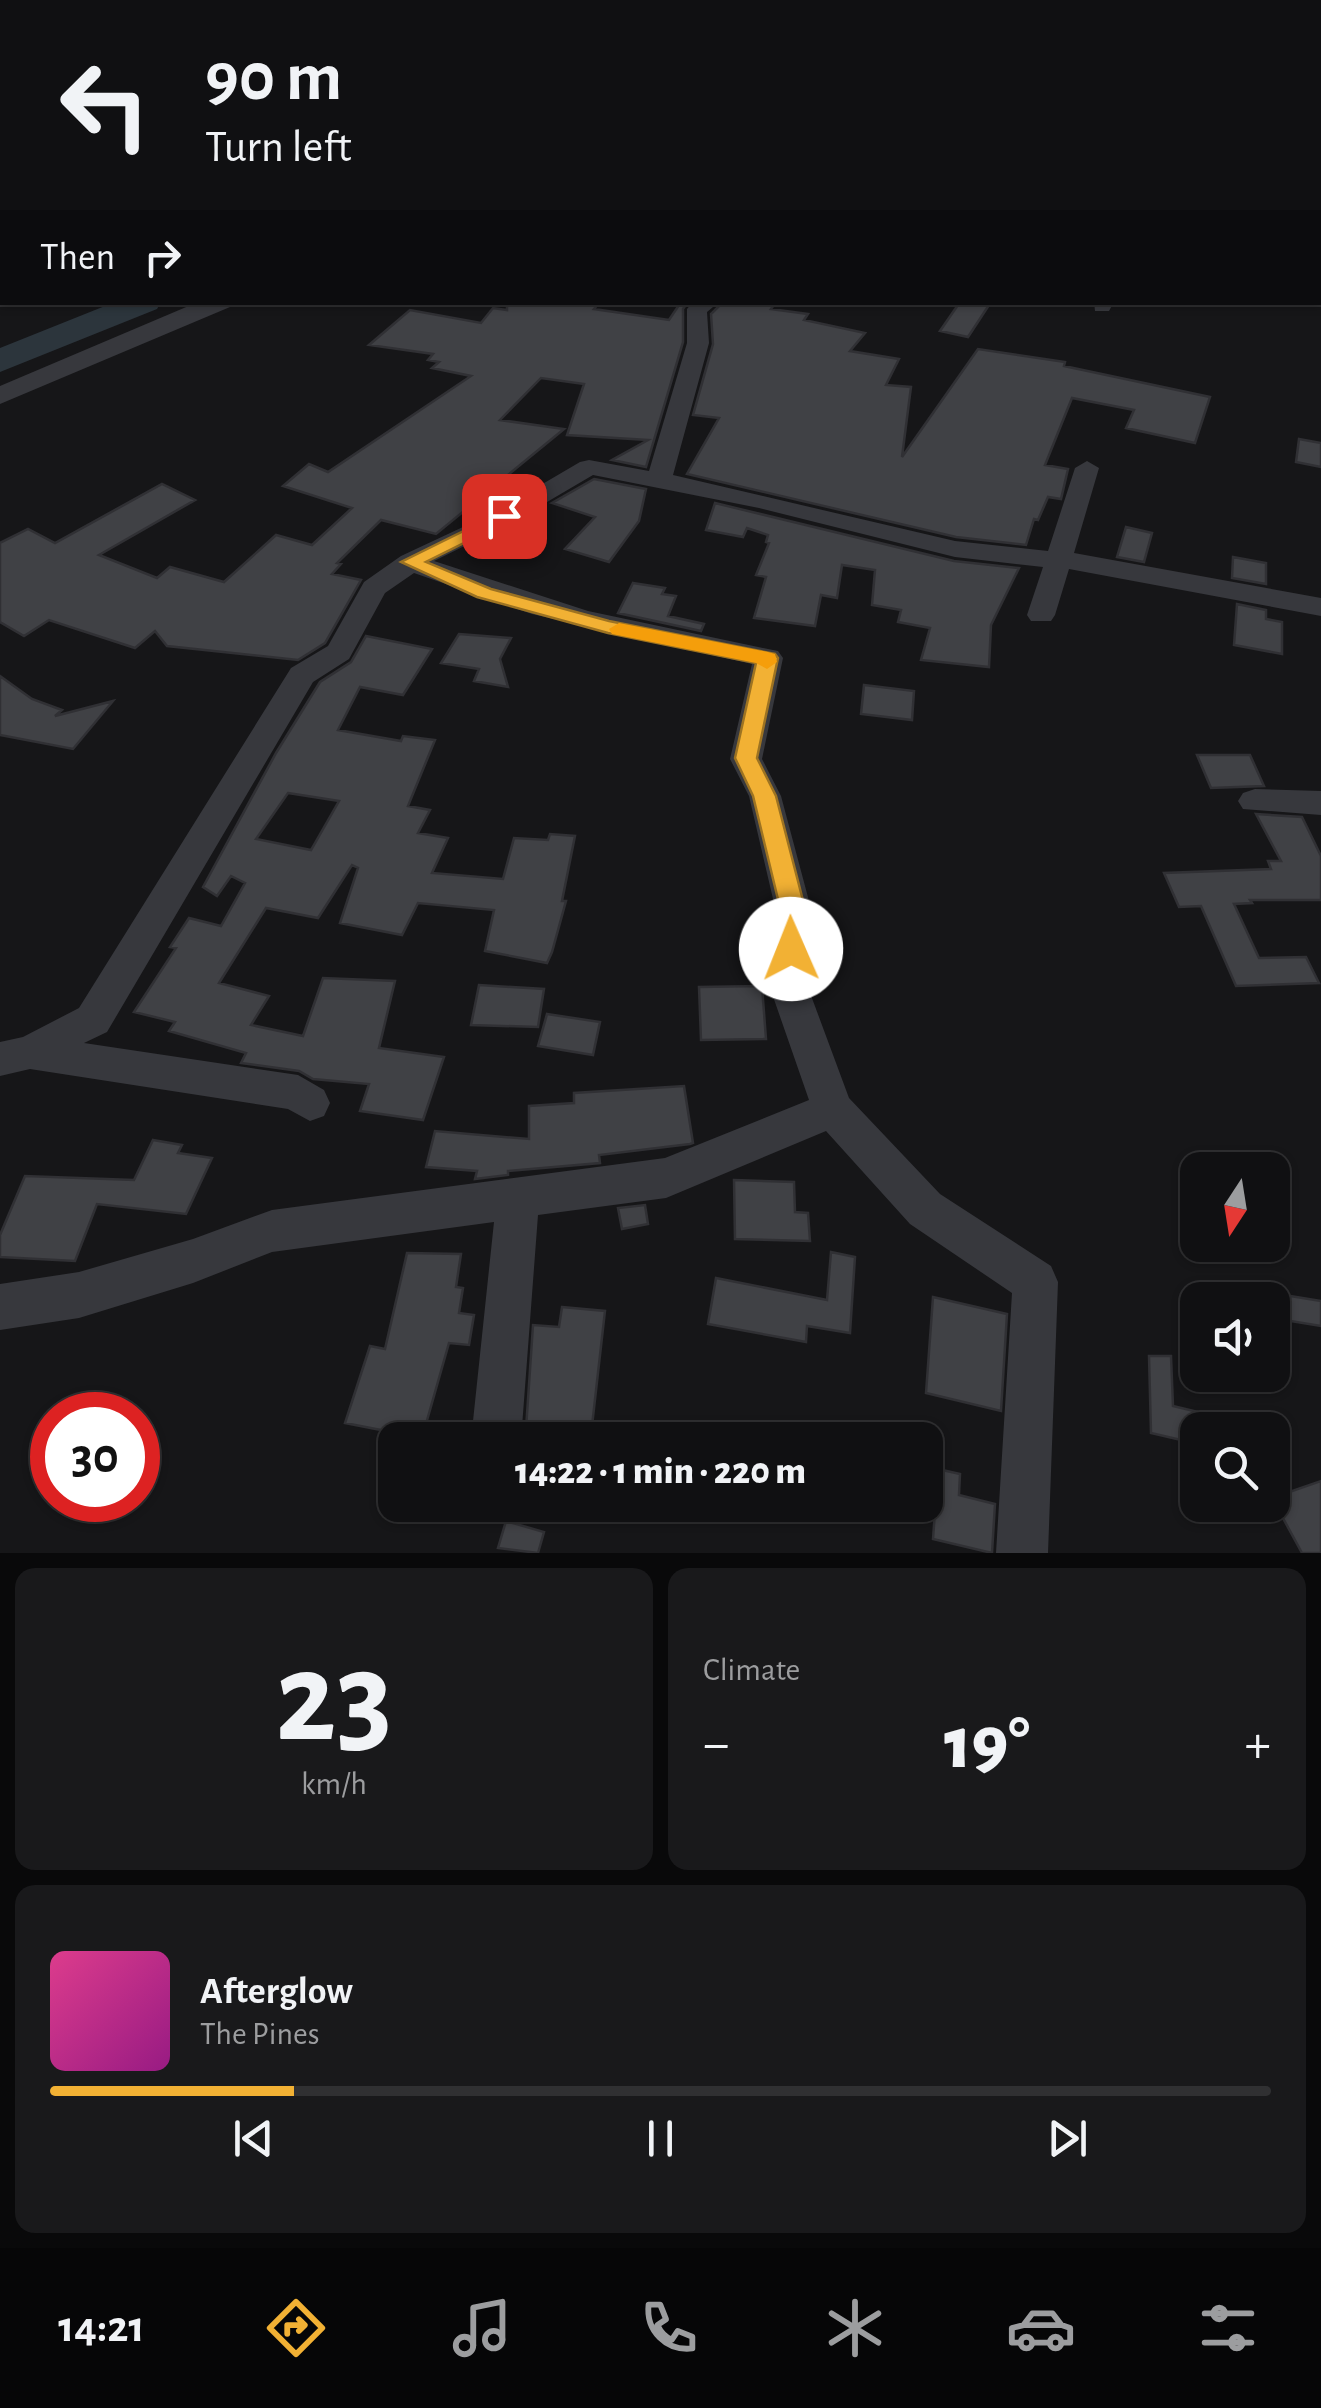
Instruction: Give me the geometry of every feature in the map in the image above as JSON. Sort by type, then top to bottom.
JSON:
[{"type":"street","points":[[0,396],[214,305]]},
{"type":"street","points":[[659,482],[698,343],[697,309],[704,305]]},
{"type":"street","points":[[15,1055],[93,1020],[302,675],[338,652],[374,588],[410,562],[504,516],[589,467],[778,505],[948,546],[1031,559],[1060,559],[1321,606]]},
{"type":"street","points":[[1040,616],[1087,468]]},
{"type":"street","points":[[410,562],[484,593],[608,627],[768,658],[746,758],[764,796],[794,916],[787,982],[832,1110],[925,1209],[1035,1282],[1022,1553]]},
{"type":"street","points":[[1255,800],[1321,803]]},
{"type":"street","points":[[15,1055],[298,1092],[310,1103]]},
{"type":"street","points":[[0,1307],[79,1294],[193,1260],[272,1231],[666,1178],[832,1110]]},
{"type":"street","points":[[498,1422],[518,1198]]},
{"type":"building","points":[[507,305],[597,305],[594,309],[669,320],[679,305],[686,305],[683,342],[646,467],[612,460],[648,440],[567,435],[584,384],[541,378],[500,420],[564,429],[436,534],[381,520],[337,563],[341,564],[332,574],[361,580],[325,643],[298,660],[167,646],[155,631],[135,648],[49,620],[24,636],[0,622],[0,543],[28,529],[55,543],[162,484],[195,500],[99,555],[157,578],[170,567],[224,582],[276,535],[312,545],[352,508],[283,486],[309,464],[328,472],[471,376],[432,368],[439,362],[428,360],[433,354],[369,345],[410,310],[481,323],[493,308],[507,310]]},
{"type":"building","points":[[720,305],[774,305],[771,309],[808,314],[804,320],[865,333],[850,351],[899,359],[886,385],[911,387],[902,457],[978,349],[1065,362],[1064,366],[1210,397],[1195,443],[1126,428],[1134,410],[1072,398],[1045,465],[1068,469],[1061,499],[1048,497],[1038,520],[1034,519],[1026,545],[956,537],[687,474],[719,418],[693,415],[713,344],[711,314]]},
{"type":"building","points":[[958,305],[989,305],[968,337],[940,331]]},
{"type":"building","points":[[1299,439],[1321,443],[1321,467],[1296,462]]},
{"type":"building","points":[[594,479],[646,489],[639,521],[609,562],[565,549],[595,517],[552,503]]},
{"type":"building","points":[[715,503],[954,561],[1019,568],[991,625],[989,667],[921,660],[930,628],[898,622],[901,610],[872,605],[875,570],[842,565],[837,598],[821,595],[815,626],[754,618],[766,577],[756,575],[769,543],[768,535],[747,528],[743,537],[706,530]]},
{"type":"building","points":[[1126,527],[1152,533],[1144,562],[1117,557]]},
{"type":"building","points":[[1233,557],[1266,563],[1266,584],[1232,578]]},
{"type":"building","points":[[633,583],[665,588],[662,594],[676,596],[668,616],[704,624],[701,631],[618,613]]},
{"type":"building","points":[[1237,604],[1266,610],[1266,619],[1282,622],[1282,654],[1234,645]]},
{"type":"building","points":[[459,634],[511,638],[500,659],[508,687],[474,681],[479,669],[441,663]]},
{"type":"building","points":[[366,636],[432,649],[403,695],[360,687],[338,730],[401,741],[403,736],[435,740],[408,806],[430,810],[418,833],[448,838],[432,873],[503,879],[514,838],[548,840],[550,834],[575,836],[562,901],[566,901],[547,963],[485,951],[494,910],[418,903],[402,935],[340,923],[358,868],[352,865],[318,918],[266,908],[219,983],[269,996],[251,1025],[303,1036],[323,978],[395,981],[379,1048],[444,1057],[423,1120],[360,1111],[369,1084],[313,1079],[299,1071],[241,1063],[246,1053],[169,1031],[175,1022],[134,1012],[176,948],[170,947],[189,918],[221,926],[245,883],[231,876],[217,896],[203,887],[276,753],[320,682],[351,662]],"holes":[[[288,793],[339,801],[311,850],[256,839]]]},
{"type":"building","points":[[0,676],[32,699],[62,710],[55,716],[113,701],[73,749],[0,735]]},
{"type":"building","points":[[864,685],[914,691],[912,720],[861,714]]},
{"type":"building","points":[[1197,755],[1250,755],[1264,786],[1211,788]]},
{"type":"building","points":[[1256,814],[1302,817],[1321,856],[1321,900],[1250,900],[1252,903],[1234,904],[1259,958],[1306,957],[1319,983],[1236,986],[1201,906],[1179,907],[1164,873],[1271,869],[1268,861],[1281,861]]},
{"type":"building","points":[[479,985],[544,989],[538,1027],[471,1025]]},
{"type":"building","points":[[762,986],[766,1039],[701,1040],[699,987]]},
{"type":"building","points":[[547,1014],[600,1022],[593,1055],[538,1046]]},
{"type":"building","points":[[684,1086],[693,1143],[690,1144],[599,1155],[600,1163],[508,1171],[508,1175],[475,1179],[477,1171],[426,1167],[435,1131],[529,1139],[529,1106],[574,1103],[574,1093]]},
{"type":"building","points":[[153,1140],[182,1145],[178,1153],[212,1158],[186,1214],[97,1204],[75,1261],[0,1257],[0,1235],[25,1176],[134,1180]]},
{"type":"building","points":[[734,1180],[794,1182],[795,1212],[808,1213],[810,1241],[735,1239]]},
{"type":"building","points":[[645,1205],[648,1224],[622,1229],[618,1208]]},
{"type":"building","points":[[831,1252],[855,1257],[850,1333],[807,1326],[806,1342],[708,1324],[716,1278],[827,1300]]},
{"type":"building","points":[[407,1253],[461,1254],[456,1287],[463,1288],[459,1313],[474,1315],[469,1345],[449,1343],[427,1422],[378,1422],[378,1429],[345,1423],[370,1346],[385,1349]]},
{"type":"building","points":[[1290,1296],[1321,1301],[1321,1326],[1290,1321]]},
{"type":"building","points":[[933,1297],[1007,1314],[1001,1411],[926,1393]]},
{"type":"building","points":[[562,1307],[605,1311],[592,1422],[526,1422],[533,1325],[559,1327]]},
{"type":"building","points":[[1149,1356],[1171,1356],[1173,1406],[1198,1412],[1180,1412],[1180,1440],[1151,1433]]},
{"type":"building","points":[[943,1470],[960,1474],[959,1495],[995,1504],[992,1553],[933,1539],[934,1522],[943,1522]]},
{"type":"building","points":[[1321,1481],[1321,1553],[1302,1553],[1285,1522],[1290,1522],[1290,1492]]},
{"type":"building","points":[[506,1522],[544,1532],[538,1553],[498,1548]]},
{"type":"waterway","points":[[0,361],[138,305]]},
{"type":"slow traffic","points":[[619,629],[768,658],[767,662]]},
{"type":"route","points":[[504,516],[410,562],[484,593],[608,627],[768,658],[746,758],[764,796],[794,916],[791,949]]}]
